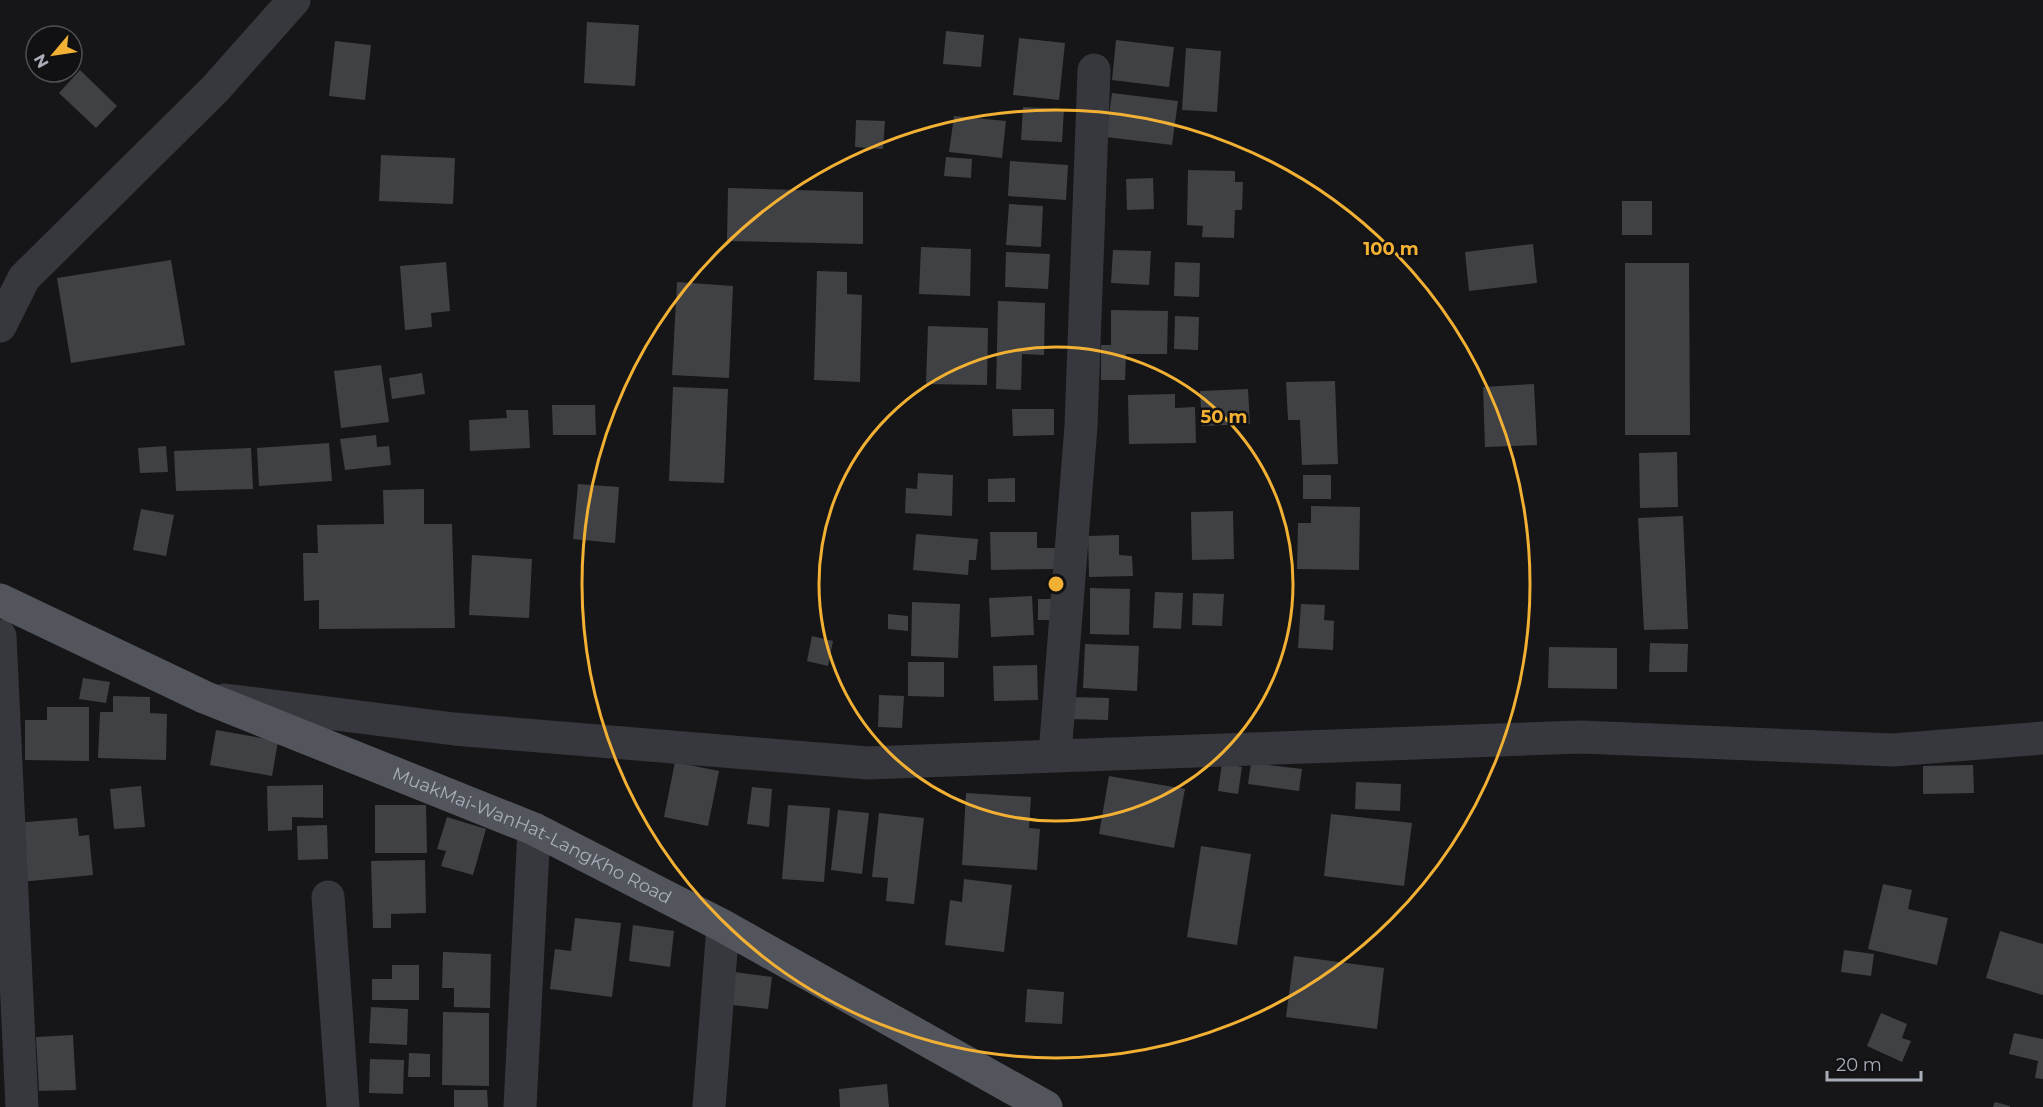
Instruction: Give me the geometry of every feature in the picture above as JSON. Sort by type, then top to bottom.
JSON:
[{"type":"main road","name":"MuakMai-WanHat-LangKho Road","points":[[0,600],[204,697],[534,829],[723,926],[1046,1107]]},
{"type":"street","points":[[0,326],[24,278],[215,89],[294,0]]},
{"type":"street","points":[[1056,754],[1081,426],[1094,70]]},
{"type":"street","points":[[0,636],[22,1107]]},
{"type":"street","points":[[204,697],[454,729],[868,762],[1581,737],[1893,750],[2043,738]]},
{"type":"street","points":[[520,1107],[534,829]]},
{"type":"street","points":[[328,897],[343,1107]]},
{"type":"street","points":[[709,1107],[723,926]]},
{"type":"building","points":[[587,22],[639,25],[635,86],[584,83]]},
{"type":"building","points":[[946,31],[984,35],[981,67],[943,64]]},
{"type":"building","points":[[1019,38],[1065,43],[1059,100],[1013,95]]},
{"type":"building","points":[[1116,40],[1174,47],[1169,87],[1112,80]]},
{"type":"building","points":[[335,41],[371,45],[365,100],[329,96]]},
{"type":"building","points":[[1186,48],[1221,51],[1217,112],[1182,110]]},
{"type":"building","points":[[84,74],[117,106],[96,128],[59,93],[67,84],[84,84]]},
{"type":"building","points":[[1112,93],[1178,101],[1172,145],[1106,137]]},
{"type":"building","points":[[1023,107],[1064,109],[1062,142],[1021,140]]},
{"type":"building","points":[[954,116],[1006,121],[1002,158],[949,152]]},
{"type":"building","points":[[856,120],[885,121],[883,149],[855,147]]},
{"type":"building","points":[[381,155],[455,158],[453,204],[379,201]]},
{"type":"building","points":[[946,157],[972,159],[971,178],[944,176]]},
{"type":"building","points":[[1010,161],[1068,165],[1066,200],[1008,196]]},
{"type":"building","points":[[1188,170],[1235,171],[1235,182],[1243,182],[1242,210],[1235,210],[1234,238],[1202,237],[1203,226],[1187,225]]},
{"type":"building","points":[[1153,178],[1154,209],[1127,210],[1126,179]]},
{"type":"building","points":[[728,188],[863,192],[863,244],[727,241]]},
{"type":"building","points":[[1622,201],[1652,201],[1652,235],[1622,235]]},
{"type":"building","points":[[1009,204],[1043,206],[1041,247],[1006,245]]},
{"type":"building","points":[[1533,244],[1537,283],[1469,291],[1465,252]]},
{"type":"building","points":[[921,247],[971,249],[970,296],[919,294]]},
{"type":"building","points":[[1113,250],[1151,251],[1149,285],[1111,283]]},
{"type":"building","points":[[1006,252],[1050,254],[1048,289],[1005,287]]},
{"type":"building","points":[[171,260],[185,345],[71,363],[57,278]]},
{"type":"building","points":[[446,262],[450,311],[431,313],[432,327],[405,330],[400,266]]},
{"type":"building","points":[[1175,262],[1200,263],[1199,297],[1174,296]]},
{"type":"building","points":[[1625,263],[1689,263],[1690,435],[1625,435]]},
{"type":"building","points":[[817,271],[847,272],[847,294],[862,295],[860,382],[814,380]]},
{"type":"building","points":[[677,282],[733,286],[729,378],[672,375]]},
{"type":"building","points":[[998,301],[1045,303],[1044,355],[1022,354],[1021,390],[996,389]]},
{"type":"building","points":[[1111,310],[1168,311],[1167,354],[1126,354],[1125,380],[1101,380],[1101,345],[1111,345]]},
{"type":"building","points":[[1175,316],[1199,317],[1198,350],[1174,349]]},
{"type":"building","points":[[928,326],[988,328],[987,385],[926,384]]},
{"type":"building","points":[[381,365],[389,422],[341,428],[334,371]]},
{"type":"building","points":[[422,373],[425,394],[392,399],[389,378]]},
{"type":"building","points":[[1335,381],[1338,464],[1302,465],[1300,420],[1288,420],[1286,382]]},
{"type":"building","points":[[1534,384],[1537,445],[1485,447],[1483,387]]},
{"type":"building","points":[[673,387],[728,389],[724,483],[669,481]]},
{"type":"building","points":[[1248,389],[1250,424],[1202,426],[1200,391]]},
{"type":"building","points":[[1175,394],[1175,408],[1195,407],[1196,443],[1129,444],[1128,395]]},
{"type":"building","points":[[552,405],[595,405],[596,435],[553,435]]},
{"type":"building","points":[[1012,409],[1054,409],[1054,435],[1013,436]]},
{"type":"building","points":[[506,410],[528,410],[530,448],[470,451],[469,420],[507,418]]},
{"type":"building","points":[[376,435],[377,447],[389,446],[391,465],[345,470],[340,439]]},
{"type":"building","points":[[329,443],[332,481],[259,486],[257,448]]},
{"type":"building","points":[[166,446],[168,472],[140,473],[138,448]]},
{"type":"building","points":[[251,448],[253,489],[176,491],[174,451]]},
{"type":"building","points":[[1677,452],[1678,507],[1640,508],[1639,453]]},
{"type":"building","points":[[918,473],[953,475],[952,516],[905,513],[906,488],[917,489]]},
{"type":"building","points":[[1303,475],[1331,475],[1331,499],[1303,499]]},
{"type":"building","points":[[1015,478],[1015,502],[988,502],[988,479]]},
{"type":"building","points":[[578,484],[619,487],[615,543],[573,539]]},
{"type":"building","points":[[424,489],[424,524],[452,524],[455,628],[319,629],[319,600],[304,601],[303,553],[318,553],[317,525],[384,524],[383,490]]},
{"type":"building","points":[[1311,506],[1360,507],[1359,570],[1297,569],[1298,523],[1311,523]]},
{"type":"building","points":[[141,509],[174,515],[166,556],[133,550]]},
{"type":"building","points":[[1233,511],[1234,559],[1192,560],[1191,512]]},
{"type":"building","points":[[1683,516],[1688,629],[1644,630],[1638,518]]},
{"type":"building","points":[[990,532],[1037,532],[1037,548],[1056,548],[1057,569],[991,570]]},
{"type":"building","points":[[916,534],[978,539],[976,560],[969,560],[968,575],[913,570]]},
{"type":"building","points":[[1119,535],[1119,555],[1132,556],[1133,576],[1089,577],[1088,536]]},
{"type":"building","points":[[472,555],[532,559],[529,618],[469,615]]},
{"type":"building","points":[[1090,588],[1130,589],[1129,635],[1090,634]]},
{"type":"building","points":[[1155,592],[1183,593],[1181,629],[1153,628]]},
{"type":"building","points":[[1193,593],[1224,594],[1222,626],[1192,625]]},
{"type":"building","points":[[1032,596],[1034,635],[991,637],[989,598]]},
{"type":"building","points":[[1038,599],[1055,599],[1056,620],[1038,620]]},
{"type":"building","points":[[912,602],[960,604],[958,658],[911,656]]},
{"type":"building","points":[[1301,604],[1325,605],[1324,620],[1334,621],[1333,650],[1298,648]]},
{"type":"building","points":[[888,614],[908,616],[908,631],[888,629]]},
{"type":"building","points":[[812,636],[833,641],[828,666],[807,661]]},
{"type":"building","points":[[1650,643],[1688,644],[1687,672],[1649,672]]},
{"type":"building","points":[[1085,644],[1139,646],[1137,691],[1083,688]]},
{"type":"building","points":[[1549,647],[1617,648],[1617,689],[1548,688]]},
{"type":"building","points":[[908,662],[944,662],[944,697],[908,696]]},
{"type":"building","points":[[1037,665],[1038,700],[994,701],[993,666]]},
{"type":"building","points":[[83,678],[110,682],[106,703],[79,699]]},
{"type":"building","points":[[879,695],[904,696],[902,728],[878,727]]},
{"type":"building","points":[[113,696],[150,697],[150,713],[167,714],[166,760],[98,758],[100,712],[113,712]]},
{"type":"building","points":[[1070,697],[1109,698],[1108,720],[1070,719]]},
{"type":"building","points":[[47,707],[89,707],[89,761],[25,760],[25,720],[47,720]]},
{"type":"building","points":[[216,730],[278,741],[272,776],[210,765]]},
{"type":"building","points":[[675,762],[719,771],[708,826],[664,817]]},
{"type":"building","points":[[1222,763],[1242,767],[1238,794],[1218,791]]},
{"type":"building","points":[[1251,763],[1302,769],[1299,791],[1248,784]]},
{"type":"building","points":[[1973,765],[1974,793],[1923,794],[1923,766]]},
{"type":"building","points":[[1109,776],[1185,789],[1174,848],[1099,834]]},
{"type":"building","points":[[1356,782],[1401,784],[1400,811],[1355,809]]},
{"type":"building","points":[[323,785],[323,818],[292,817],[292,830],[268,831],[267,786]]},
{"type":"building","points":[[141,786],[145,827],[114,829],[110,789]]},
{"type":"building","points":[[752,787],[772,789],[769,827],[747,824]]},
{"type":"building","points":[[966,793],[1031,797],[1029,828],[1040,829],[1037,870],[962,865]]},
{"type":"building","points":[[375,805],[426,805],[427,853],[375,853]]},
{"type":"building","points":[[788,805],[830,808],[824,882],[782,879]]},
{"type":"building","points":[[838,810],[869,813],[862,874],[831,870]]},
{"type":"building","points":[[879,813],[924,818],[914,904],[886,901],[888,878],[872,877]]},
{"type":"building","points":[[1331,814],[1412,823],[1404,886],[1324,876]]},
{"type":"building","points":[[447,817],[486,829],[473,875],[441,866],[446,851],[437,849]]},
{"type":"building","points":[[77,818],[79,836],[89,835],[93,875],[20,882],[14,823]]},
{"type":"building","points":[[327,825],[328,859],[298,860],[297,826]]},
{"type":"building","points":[[1201,846],[1251,854],[1237,945],[1187,937]]},
{"type":"building","points":[[425,860],[426,913],[391,914],[391,928],[373,928],[371,861]]},
{"type":"building","points":[[964,879],[1012,885],[1004,952],[945,945],[950,900],[962,902]]},
{"type":"building","points":[[1883,884],[1912,890],[1908,909],[1948,918],[1937,965],[1868,949]]},
{"type":"building","points":[[575,918],[621,923],[612,997],[550,989],[555,949],[571,951]]},
{"type":"building","points":[[633,925],[674,931],[670,967],[629,961]]},
{"type":"building","points":[[2000,931],[2043,944],[2043,995],[1986,978]]},
{"type":"building","points":[[1844,950],[1874,954],[1871,976],[1841,972]]},
{"type":"building","points":[[443,952],[491,954],[490,1008],[454,1007],[454,988],[442,988]]},
{"type":"building","points":[[1294,956],[1384,968],[1377,1029],[1286,1017]]},
{"type":"building","points":[[392,965],[419,965],[419,1000],[372,1000],[372,979],[392,979]]},
{"type":"building","points":[[727,971],[772,977],[768,1009],[723,1004]]},
{"type":"building","points":[[1027,989],[1064,992],[1062,1024],[1025,1022]]},
{"type":"building","points":[[371,1007],[408,1009],[407,1045],[369,1043]]},
{"type":"building","points":[[443,1012],[489,1013],[489,1086],[442,1085]]},
{"type":"building","points":[[1881,1013],[1907,1024],[1902,1038],[1911,1041],[1902,1062],[1867,1046]]},
{"type":"building","points":[[2014,1033],[2043,1039],[2043,1079],[2035,1078],[2038,1061],[2009,1054]]},
{"type":"building","points":[[73,1035],[76,1090],[39,1091],[36,1037]]},
{"type":"building","points":[[409,1053],[430,1054],[430,1077],[408,1077]]},
{"type":"building","points":[[370,1059],[404,1060],[403,1094],[369,1093]]},
{"type":"building","points":[[887,1084],[889,1107],[840,1107],[839,1089]]},
{"type":"building","points":[[454,1090],[487,1090],[488,1107],[454,1107]]},
{"type":"building","points":[[1995,1102],[2010,1106],[2010,1107],[1993,1107]]}]
